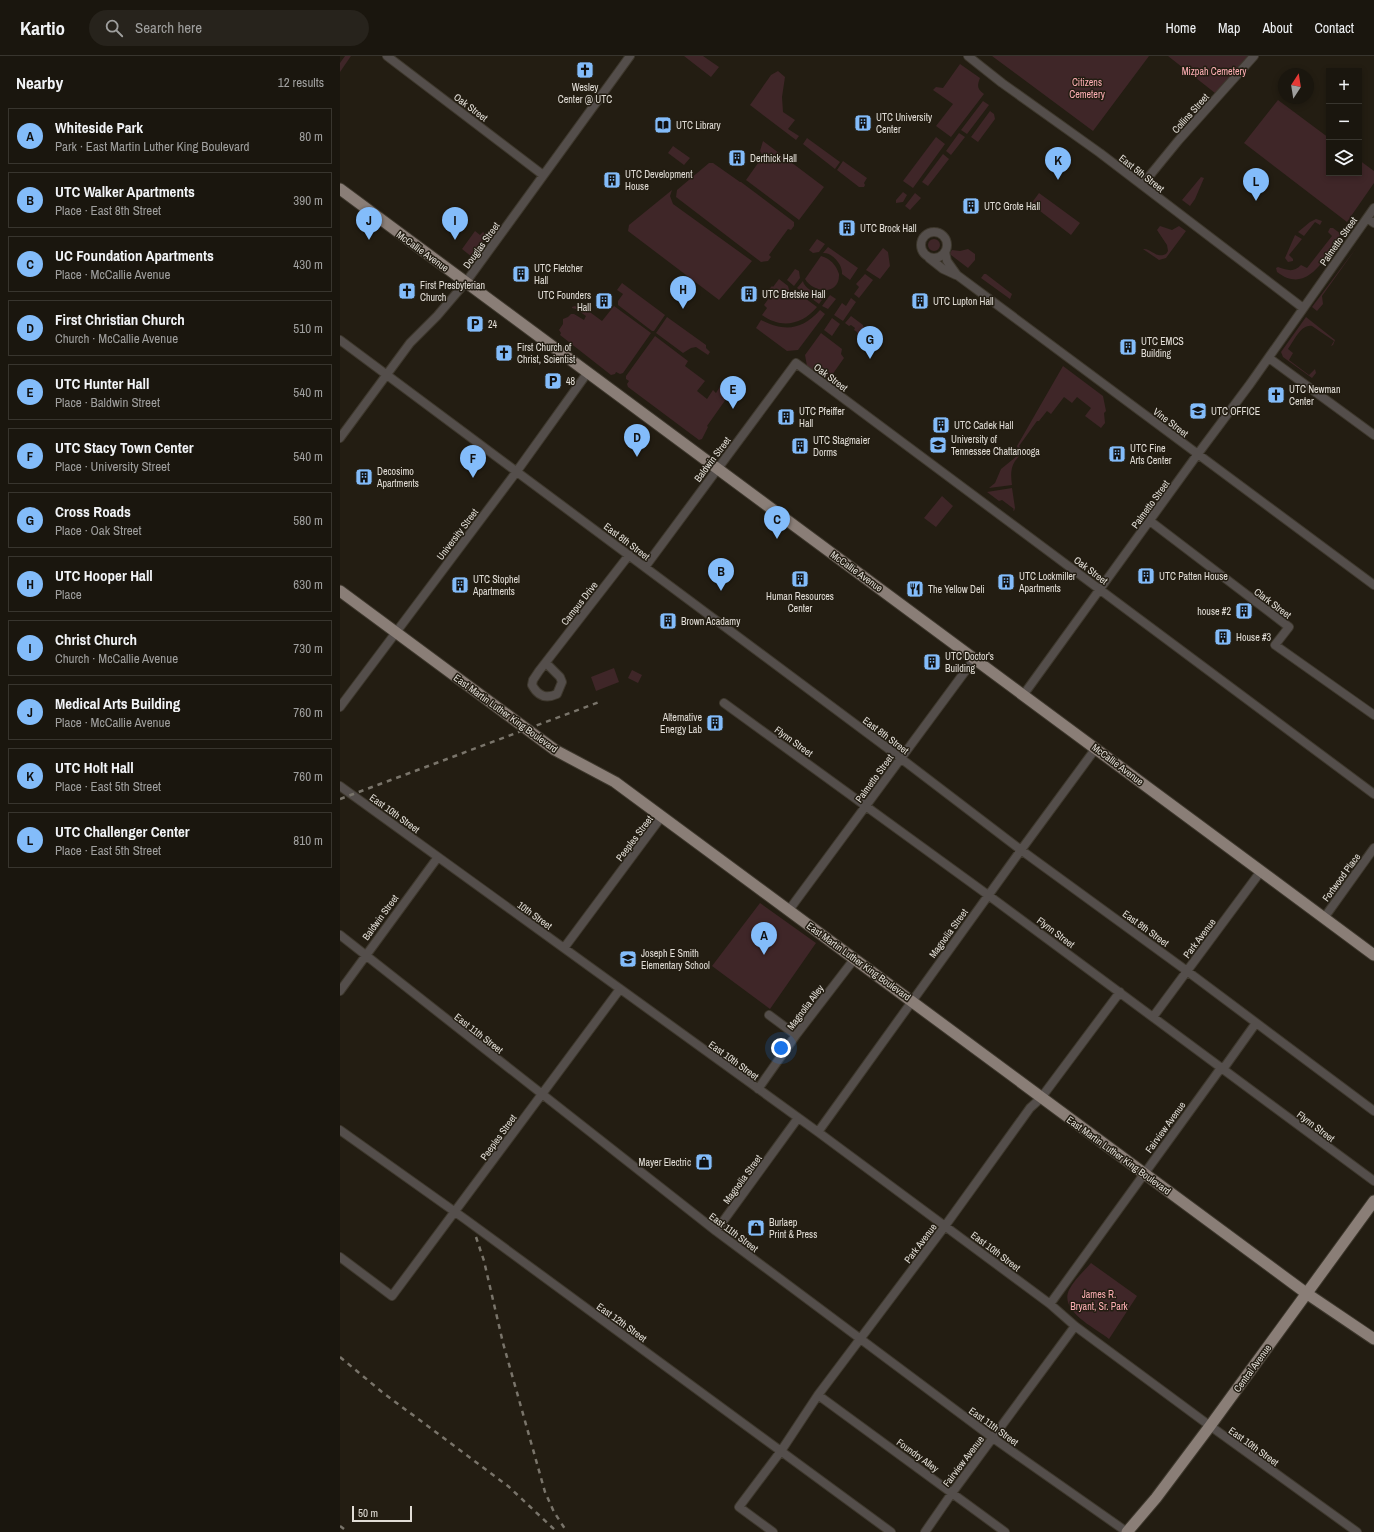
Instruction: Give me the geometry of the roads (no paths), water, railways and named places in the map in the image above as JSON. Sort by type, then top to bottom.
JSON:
[{"type":"main road","name":"McCallie Avenue","points":[[340,189],[1024,694],[1374,955]]},
{"type":"main road","name":"East Martin Luther King Boulevard","points":[[340,591],[555,750],[615,782],[912,1000],[1041,1098],[1306,1293],[1374,1339]]},
{"type":"main road","name":"Central Avenue","points":[[1127,1532],[1156,1498],[1210,1426],[1374,1201]]},
{"type":"street","name":"Oak Street","points":[[387,56],[543,175]]},
{"type":"street","name":"Douglas Street","points":[[340,438],[410,343],[437,316],[466,282],[630,56]]},
{"type":"street","name":"East 5th Street","points":[[968,56],[1142,185],[1303,308]]},
{"type":"street","name":"Collins Street","points":[[1142,185],[1178,141],[1254,56]]},
{"type":"street","name":"Palmetto Street","points":[[1024,694],[1197,454],[1270,358],[1303,308],[1374,208]]},
{"type":"street","points":[[1366,218],[1374,223]]},
{"type":"street","name":"Vine Street","points":[[957,275],[947,261],[945,252],[946,242],[943,235],[937,233],[929,234],[922,239],[921,243],[924,252],[943,269],[957,275],[1374,585]]},
{"type":"street","points":[[927,256],[938,258],[944,255],[945,252]]},
{"type":"street","name":"East 8th Street","points":[[340,340],[901,758],[1021,850],[1187,971],[1374,1111]]},
{"type":"street","points":[[1270,358],[1374,434]]},
{"type":"street","name":"Oak Street","points":[[796,363],[1374,794]]},
{"type":"street","name":"Baldwin Street","points":[[645,567],[796,363]]},
{"type":"street","name":"University Street","points":[[340,707],[517,471],[588,372]]},
{"type":"street","name":"Clark Street","points":[[1150,521],[1289,627],[1275,645],[1374,715]]},
{"type":"street","name":"Campus Drive","points":[[546,663],[629,555]]},
{"type":"street","name":"Palmetto Street","points":[[789,910],[975,658]]},
{"type":"street","name":"Flynn Street","points":[[724,703],[988,894],[1374,1181]]},
{"type":"street","name":"Magnolia Street","points":[[818,1132],[988,894],[1096,748]]},
{"type":"street","name":"East 10th Street","points":[[340,786],[438,857]]},
{"type":"street","name":"Peeples Street","points":[[564,948],[662,816]]},
{"type":"street","name":"Fortwood Place","points":[[1324,918],[1374,848]]},
{"type":"street","name":"Baldwin Street","points":[[340,991],[438,857]]},
{"type":"street","name":"10th Street","points":[[438,857],[620,989]]},
{"type":"street","name":"Park Avenue","points":[[1153,1017],[1261,871]]},
{"type":"street","name":"East 11th Street","points":[[340,935],[716,1231],[992,1438],[1127,1532]]},
{"type":"street","name":"Magnolia Alley","points":[[758,1089],[796,1035],[855,958]]},
{"type":"street","name":"Peeples Street","points":[[340,1257],[392,1296],[620,989]]},
{"type":"street","name":"East 10th Street","points":[[620,989],[818,1132],[1050,1304],[1075,1326],[1357,1532]]},
{"type":"street","name":"Park Avenue","points":[[772,1532],[739,1507],[781,1451],[818,1395],[945,1226],[1030,1108],[1041,1098],[1120,992]]},
{"type":"street","points":[[769,1015],[796,1035]]},
{"type":"street","name":"Fairview Avenue","points":[[1050,1304],[1256,1023]]},
{"type":"street","name":"Magnolia Street","points":[[716,1231],[798,1118]]},
{"type":"street","name":"East 12th Street","points":[[340,1130],[455,1212],[891,1532]]},
{"type":"street","name":"Fairview Avenue","points":[[925,1532],[1075,1326]]},
{"type":"street","name":"Foundry Alley","points":[[818,1395],[1005,1532]]},
{"type":"railway","points":[[340,799],[602,701]]},
{"type":"railway","points":[[476,1237],[484,1261],[503,1343],[545,1492],[554,1512],[567,1532]]},
{"type":"railway","points":[[340,1357],[382,1392],[508,1486],[557,1532]]},
{"type":"railway","points":[[340,1526],[348,1532]]},
{"type":"place","name":"Wesley Center @ UTC","points":[[585,70]]},
{"type":"place","name":"UTC University Center","points":[[863,123]]},
{"type":"place","name":"UTC Library","points":[[663,125]]},
{"type":"place","name":"Derthick Hall","points":[[737,158]]},
{"type":"place","name":"UTC Development House","points":[[612,180]]},
{"type":"place","name":"UTC Holt Hall","points":[[1058,180]]},
{"type":"place","name":"UTC Challenger Center","points":[[1256,201]]},
{"type":"place","name":"UTC Grote Hall","points":[[971,206]]},
{"type":"place","name":"UTC Brock Hall","points":[[847,228]]},
{"type":"place","name":"Medical Arts Building","points":[[369,240]]},
{"type":"place","name":"Christ Church","points":[[455,240]]},
{"type":"place","name":"UTC Fletcher Hall","points":[[521,274]]},
{"type":"place","name":"First Presbyterian Church","points":[[407,291]]},
{"type":"place","name":"UTC Bretske Hall","points":[[749,294]]},
{"type":"place","name":"UTC Founders Hall","points":[[604,301]]},
{"type":"place","name":"UTC Lupton Hall","points":[[920,301]]},
{"type":"place","name":"UTC Hooper Hall","points":[[683,309]]},
{"type":"place","name":"24","points":[[475,324]]},
{"type":"place","name":"UTC EMCS Building","points":[[1128,347]]},
{"type":"place","name":"First Church of Christ, Scientist","points":[[504,353]]},
{"type":"place","name":"Cross Roads","points":[[870,359]]},
{"type":"place","name":"48","points":[[553,381]]},
{"type":"place","name":"UTC Newman Center","points":[[1276,395]]},
{"type":"place","name":"UTC Hunter Hall","points":[[733,409]]},
{"type":"place","name":"UTC OFFICE","points":[[1198,411]]},
{"type":"place","name":"UTC Pfeiffer Hall","points":[[786,417]]},
{"type":"place","name":"UTC Cadek Hall","points":[[941,425]]},
{"type":"place","name":"University of Tennessee Chattanooga","points":[[938,445]]},
{"type":"place","name":"UTC Stagmaier Dorms","points":[[800,446]]},
{"type":"place","name":"UTC Fine Arts Center","points":[[1117,454]]},
{"type":"place","name":"First Christian Church","points":[[637,457]]},
{"type":"place","name":"Decosimo Apartments","points":[[364,477]]},
{"type":"place","name":"UTC Stacy Town Center","points":[[473,478]]},
{"type":"place","name":"UC Foundation Apartments","points":[[777,539]]},
{"type":"place","name":"UTC Patten House","points":[[1146,576]]},
{"type":"place","name":"Human Resources Center","points":[[800,579]]},
{"type":"place","name":"UTC Lockmiller Apartments","points":[[1006,582]]},
{"type":"place","name":"UTC Stophel Apartments","points":[[460,585]]},
{"type":"place","name":"The Yellow Deli","points":[[915,589]]},
{"type":"place","name":"UTC Walker Apartments","points":[[721,591]]},
{"type":"place","name":"house #2","points":[[1244,611]]},
{"type":"place","name":"Brown Acadamy","points":[[668,621]]},
{"type":"place","name":"House #3","points":[[1223,637]]},
{"type":"place","name":"UTC Doctor's Building","points":[[932,662]]},
{"type":"place","name":"Alternative Energy Lab","points":[[715,723]]},
{"type":"place","name":"Whiteside Park","points":[[764,955]]},
{"type":"place","name":"Joseph E Smith Elementary School","points":[[628,959]]},
{"type":"place","name":"Mayer Electric","points":[[704,1162]]},
{"type":"place","name":"Burlaep Print & Press","points":[[756,1228]]},
{"type":"park label","name":"Mizpah Cemetery","points":[[1214,71]]},
{"type":"park label","name":"Citizens Cemetery","points":[[1087,88]]},
{"type":"park label","name":"James R. Bryant, Sr. Park","points":[[1099,1300]]}]
